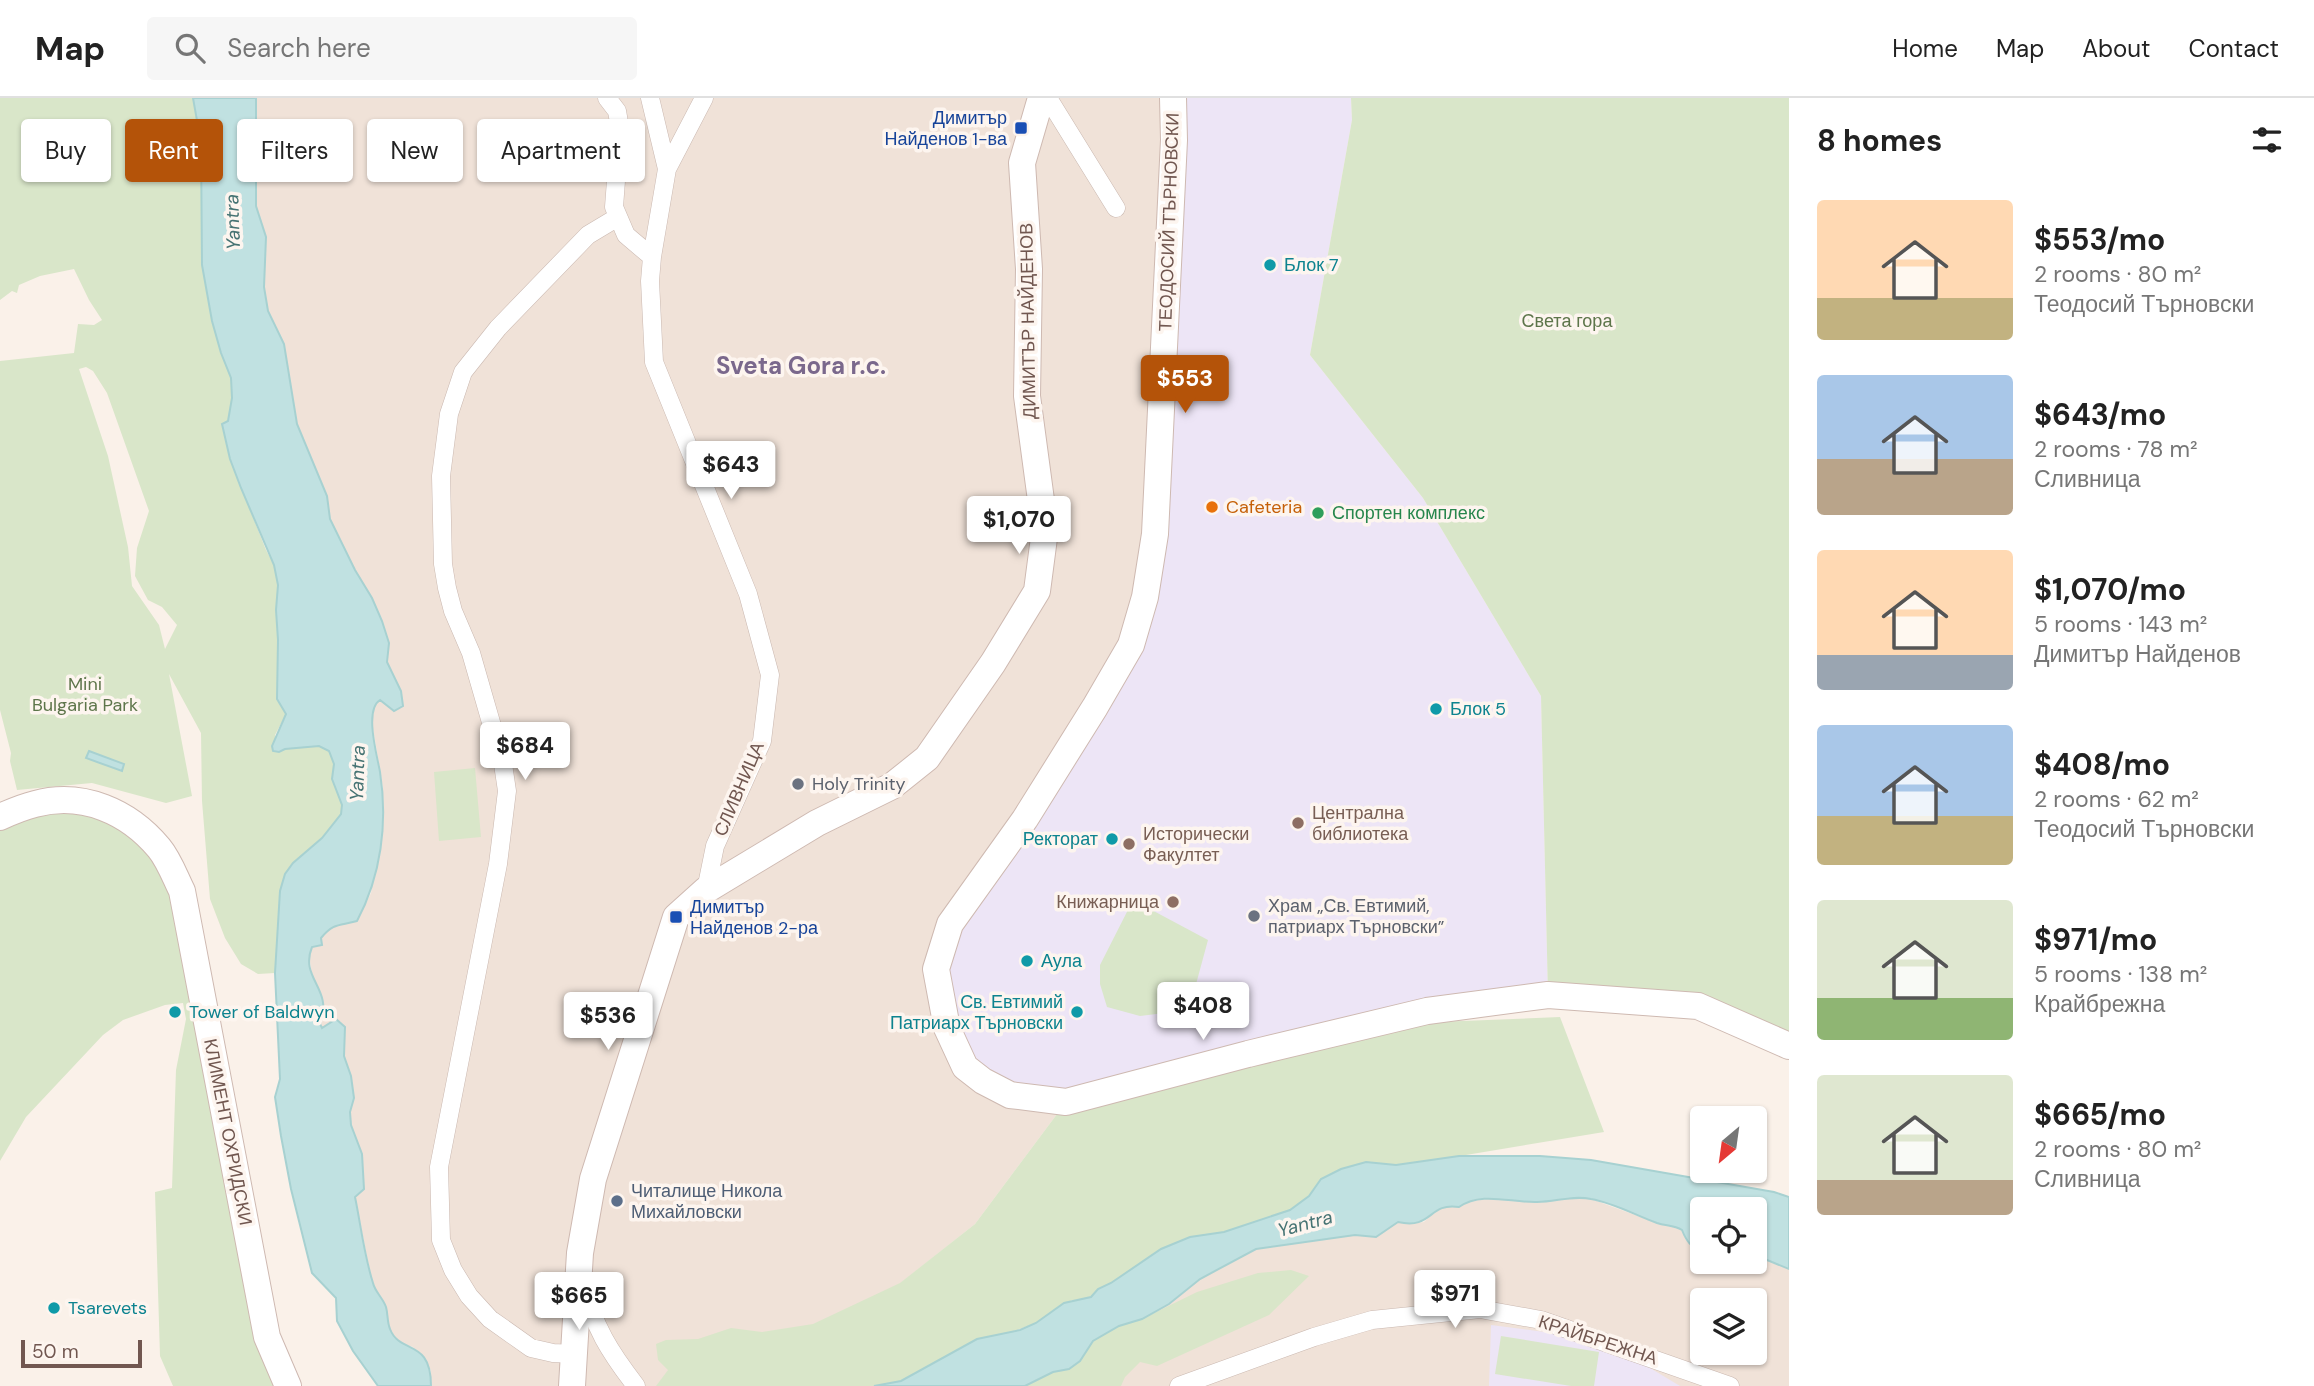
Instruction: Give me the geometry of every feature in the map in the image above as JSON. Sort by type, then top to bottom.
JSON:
[{"type":"street","points":[[607,98],[617,111],[620,128],[614,207],[626,235],[652,257]]},
{"type":"street","points":[[649,98],[667,169]]},
{"type":"street","name":"СЛИВНИЦА","points":[[704,98],[667,169],[650,281],[654,362],[748,594],[770,675],[762,741],[715,846],[706,890]]},
{"type":"street","name":"ДИМИТЪР НАЙДЕНОВ","points":[[706,890],[817,822],[892,786],[927,758],[993,663],[1037,591],[1045,530],[1027,396],[1029,269],[1023,163],[1041,98]]},
{"type":"street","points":[[1048,98],[1116,208]]},
{"type":"street","name":"ТЕОДОСИЙ ТЪРНОВСКИ","points":[[1174,98],[1156,534],[1144,597],[1130,645],[1095,708],[1025,819],[950,925],[936,969],[947,1028],[965,1066],[983,1081],[1010,1095],[1066,1102],[1427,1011],[1549,995],[1698,1006],[1789,1046]]},
{"type":"street","points":[[573,1371],[553,1353],[531,1348],[490,1320],[469,1296],[453,1270],[441,1240],[439,1167],[498,864],[507,791],[503,764],[475,666],[453,611],[447,588],[443,564],[441,476],[449,414],[463,372],[498,328],[588,235],[618,218]]},
{"type":"street","name":"КЛИМЕНТ ОХРИДСКИ","points":[[0,817],[36,803],[72,800],[105,807],[130,819],[161,850],[181,891],[267,1337],[288,1386]]},
{"type":"street","points":[[573,1371],[580,1253],[593,1179],[676,917],[706,890]]},
{"type":"street","points":[[580,1253],[586,1291],[600,1334],[611,1354],[636,1386]]},
{"type":"street","name":"КРАЙБРЕЖНА","points":[[1179,1386],[1314,1336],[1372,1320],[1480,1309],[1541,1320],[1730,1386]]},
{"type":"shaded area","points":[[256,98],[1174,98],[1163,378],[1066,1102],[975,1224],[771,1386],[431,1386],[431,1370],[413,1347],[399,1342],[390,1330],[386,1306],[373,1286],[355,1197],[364,1189],[362,1154],[351,1125],[350,1112],[354,1098],[351,1076],[344,1056],[345,1027],[331,1023],[322,1028],[320,1023],[324,1013],[312,975],[309,954],[330,928],[343,922],[357,921],[371,893],[383,818],[383,788],[372,709],[380,700],[394,711],[403,706],[401,691],[387,662],[389,643],[372,598],[330,519],[327,496],[297,424],[284,344],[268,312],[264,287],[266,237],[256,206],[256,182],[353,182],[353,119],[256,119]]},
{"type":"shaded area","points":[[1174,98],[1351,98],[1352,120],[1310,355],[1423,498],[1541,696],[1548,995],[1066,1102],[983,1081],[947,1028],[950,924],[990,867],[1145,597]]},
{"type":"shaded area","points":[[1564,1197],[1591,1199],[1660,1224],[1674,1225],[1682,1230],[1690,1244],[1690,1274],[1767,1274],[1767,1260],[1789,1269],[1789,1386],[1025,1386],[1119,1326],[1142,1319],[1169,1304],[1200,1279],[1256,1249],[1355,1235],[1376,1237],[1398,1222],[1424,1222],[1434,1212],[1448,1205],[1459,1207],[1469,1200],[1538,1202]]},
{"type":"shaded area","points":[[1491,1325],[1552,1333],[1645,1365],[1680,1386],[1489,1386]]},
{"type":"green space","name":"Mini Bulgaria Park","points":[[0,98],[193,98],[197,119],[125,119],[125,182],[201,182],[202,265],[212,321],[231,378],[232,398],[228,421],[230,459],[274,565],[278,585],[277,699],[286,714],[275,735],[278,752],[319,746],[329,751],[334,764],[332,779],[342,805],[341,814],[322,838],[293,863],[280,891],[275,973],[258,974],[241,964],[225,938],[210,899],[202,801],[201,733],[169,674],[192,796],[166,803],[92,783],[17,790],[0,710],[0,361],[74,353],[78,324],[94,325],[102,320],[74,269],[40,276],[19,285],[17,293],[12,291],[0,300]],"holes":[[[86,367],[93,371],[107,393],[149,511],[137,548],[135,576],[148,600],[162,607],[177,625],[165,649],[159,625],[132,586],[128,547],[108,456],[79,369]]]},
{"type":"green space","name":"Света гора","points":[[1351,98],[1789,98],[1789,1046],[1698,1006],[1548,995],[1541,696],[1423,498],[1310,355],[1352,120]]},
{"type":"green space","points":[[475,768],[481,837],[439,841],[434,772]]},
{"type":"green space","points":[[72,800],[161,850],[288,1386],[173,1386],[160,1356],[155,1192],[172,1188],[176,1070],[186,1019],[183,1003],[165,1005],[123,1020],[103,1035],[26,1117],[0,1161],[0,817]]},
{"type":"green space","points":[[1133,900],[1208,940],[1189,1010],[1140,1016],[1107,1007],[1100,984],[1100,965]]},
{"type":"green space","points":[[1560,1017],[1604,1132],[1430,1161],[1396,1165],[1366,1162],[1321,1179],[1309,1196],[1290,1210],[1224,1232],[1190,1237],[1161,1249],[1098,1289],[1091,1297],[1080,1301],[1072,1300],[1036,1323],[1006,1334],[977,1339],[901,1381],[874,1386],[656,1386],[668,1370],[658,1360],[656,1344],[666,1340],[698,1339],[731,1328],[762,1332],[813,1324],[900,1283],[975,1224],[1066,1102],[1437,1022]]},
{"type":"green space","points":[[1291,1270],[1309,1276],[1269,1315],[1157,1366],[1140,1362],[1125,1377],[1121,1386],[1025,1386],[1053,1372],[1069,1369],[1080,1361],[1093,1341],[1119,1326],[1142,1319],[1197,1292],[1258,1273]]},
{"type":"green space","points":[[1501,1336],[1599,1352],[1594,1386],[1571,1386],[1495,1374]]},
{"type":"water","name":"Yantra","points":[[193,98],[256,98],[256,119],[237,119],[237,182],[256,182],[256,206],[266,237],[264,287],[268,311],[284,344],[297,424],[327,496],[330,519],[382,621],[389,643],[387,662],[401,691],[403,706],[394,711],[380,700],[373,713],[373,733],[382,791],[383,830],[372,886],[357,921],[330,929],[321,938],[322,945],[312,947],[309,958],[323,1001],[320,1024],[322,1028],[336,1019],[345,1027],[344,1056],[351,1076],[354,1098],[350,1112],[351,1125],[362,1154],[364,1189],[355,1197],[370,1272],[374,1286],[386,1307],[390,1329],[395,1337],[426,1360],[431,1386],[378,1386],[353,1351],[337,1321],[336,1298],[312,1273],[281,1136],[275,1097],[280,1079],[275,973],[280,891],[285,874],[293,863],[322,838],[341,814],[342,805],[332,779],[334,764],[329,751],[319,746],[273,751],[272,746],[286,714],[277,699],[278,585],[274,565],[230,459],[222,424],[228,421],[232,398],[231,378],[212,321],[202,265],[201,182],[223,182],[223,119],[197,119]]},
{"type":"water","points":[[89,751],[124,764],[122,771],[86,758]]},
{"type":"water","name":"Yantra","points":[[1459,1156],[1540,1156],[1591,1160],[1690,1177],[1690,1183],[1723,1183],[1774,1192],[1789,1197],[1789,1269],[1767,1260],[1767,1197],[1690,1197],[1690,1244],[1679,1228],[1657,1223],[1600,1201],[1584,1198],[1537,1202],[1477,1200],[1459,1207],[1441,1208],[1418,1222],[1398,1222],[1376,1237],[1355,1235],[1256,1249],[1200,1279],[1169,1304],[1142,1319],[1119,1326],[1093,1341],[1080,1361],[1069,1369],[1053,1372],[1025,1386],[874,1386],[901,1381],[977,1339],[1020,1330],[1036,1323],[1064,1303],[1091,1297],[1098,1289],[1161,1249],[1190,1237],[1224,1232],[1290,1210],[1309,1196],[1321,1179],[1341,1169],[1366,1162],[1396,1165]]},
{"type":"place","name":"Димитър Найденов 1-ва","points":[[1021,128]]},
{"type":"place","name":"Блок 7","points":[[1270,265]]},
{"type":"place","name":"Cafeteria","points":[[1212,507]]},
{"type":"place","name":"Спортен комплекс","points":[[1318,513]]},
{"type":"place","name":"Блок 5","points":[[1436,709]]},
{"type":"place","name":"Holy Trinity","points":[[798,784]]},
{"type":"place","name":"Централна библиотека","points":[[1298,823]]},
{"type":"place","name":"Ректорат","points":[[1112,839]]},
{"type":"place","name":"Исторически Факултет","points":[[1129,844]]},
{"type":"place","name":"Книжарница","points":[[1173,902]]},
{"type":"place","name":"Храм „Св. Евтимий, патриарх Търновски”","points":[[1254,916]]},
{"type":"place","name":"Димитър Найденов 2-ра","points":[[676,917]]},
{"type":"place","name":"Аула","points":[[1027,961]]},
{"type":"place","name":"Tower of Baldwyn","points":[[175,1012]]},
{"type":"place","name":"Св. Евтимий Патриарх Търновски","points":[[1077,1012]]},
{"type":"place","name":"Читалище Никола Михайловски","points":[[617,1201]]},
{"type":"place","name":"Tsarevets","points":[[54,1308]]},
{"type":"district","name":"Sveta Gora r.c.","points":[[801,366]]}]
